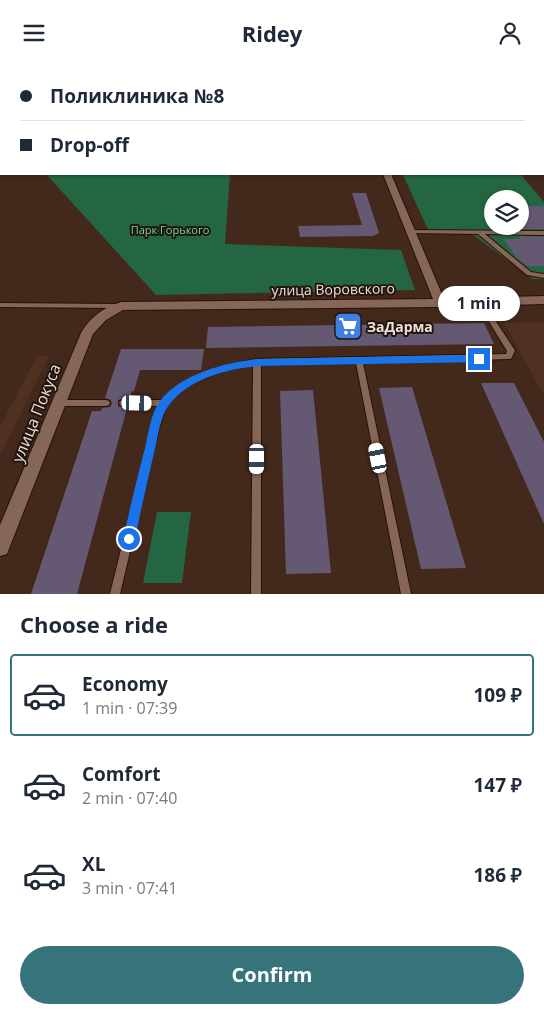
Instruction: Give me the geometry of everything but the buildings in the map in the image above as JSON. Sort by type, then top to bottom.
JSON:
[{"type":"street","points":[[387,175],[440,303]]},
{"type":"street","name":"улица Воровского","points":[[121,306],[440,303],[544,300]]},
{"type":"street","name":"улица Покуса","points":[[0,547],[87,333],[94,323],[104,315],[121,306]]},
{"type":"lane","points":[[411,232],[544,233]]},
{"type":"lane","points":[[480,233],[529,274],[544,276]]},
{"type":"lane","points":[[116,594],[155,428],[164,403],[179,390],[198,377],[235,365],[258,362],[508,357],[511,351],[480,302]]},
{"type":"lane","points":[[0,305],[121,306]]},
{"type":"lane","points":[[359,360],[406,594]]},
{"type":"lane","points":[[256,594],[258,362]]},
{"type":"lane","points":[[59,403],[106,403]]},
{"type":"lane","points":[[123,403],[164,403]]},
{"type":"shaded area","points":[[544,322],[544,396],[504,323]]},
{"type":"shaded area","points":[[37,356],[49,356],[0,455],[0,427]]},
{"type":"green space","name":"Парк Горького","points":[[47,175],[230,175],[225,244],[401,250],[415,290],[156,295]]},
{"type":"green space","points":[[403,175],[521,175],[544,202],[544,279],[533,279],[472,234],[430,234]]},
{"type":"green space","points":[[157,512],[191,512],[182,583],[143,583]]},
{"type":"place","name":"ЗаДарма","points":[[348,326]]},
{"type":"route","points":[[129,539],[155,428],[164,403],[198,377],[235,365],[258,362],[479,359]]}]
